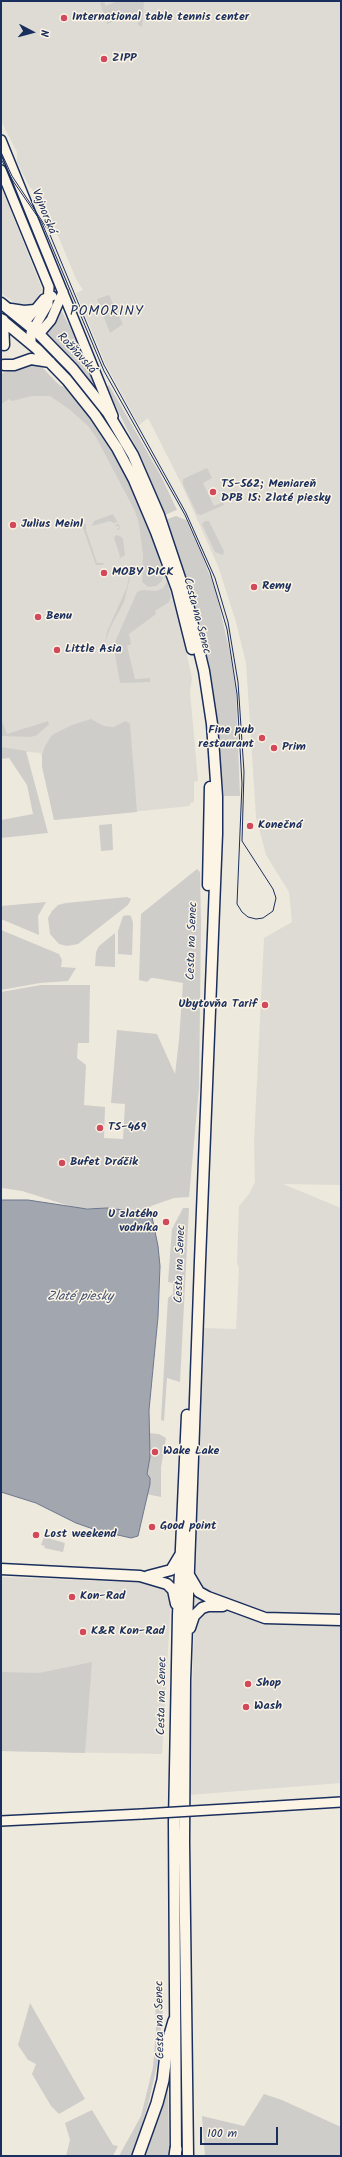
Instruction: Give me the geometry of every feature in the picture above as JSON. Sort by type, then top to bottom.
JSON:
[{"type":"highway","points":[[138,2156],[157,2103],[163,2080],[167,2045],[174,2021]]},
{"type":"main road","name":"Vajnorská","points":[[1,140],[63,292],[68,309]]},
{"type":"main road","name":"Vajnorská","points":[[1,170],[48,283],[49,297]]},
{"type":"main road","points":[[25,322],[44,299],[63,292]]},
{"type":"main road","points":[[31,343],[30,335],[51,320],[63,292]]},
{"type":"main road","points":[[49,297],[68,309],[121,434]]},
{"type":"main road","points":[[36,332],[49,297]]},
{"type":"main road","points":[[5,306],[24,311],[35,310]]},
{"type":"main road","name":"Rožňavská","points":[[5,306],[36,332],[83,380],[121,434]]},
{"type":"main road","points":[[2,320],[4,345]]},
{"type":"main road","name":"Rožňavská","points":[[2,320],[31,343],[50,362],[83,400]]},
{"type":"main road","points":[[4,365],[14,365],[31,359],[50,362]]},
{"type":"main road","name":"Cesta na Senec","points":[[83,400],[106,430],[130,471],[170,570],[184,615],[197,672],[205,716],[208,752],[210,797],[209,877],[182,1551],[178,1615],[174,1822],[176,2154]]},
{"type":"main road","name":"Cesta na Senec","points":[[121,434],[154,502],[172,552],[191,616],[211,713],[217,780],[217,834],[186,1639],[184,1850],[188,2156]]},
{"type":"main road","points":[[1,1569],[140,1576],[155,1575],[171,1570],[182,1551]]},
{"type":"main road","points":[[188,1573],[199,1592],[227,1606],[272,1619],[341,1620]]},
{"type":"main road","points":[[140,1576],[167,1584],[173,1590],[178,1615]]},
{"type":"main road","points":[[186,1639],[191,1622],[198,1611],[208,1606],[227,1606]]},
{"type":"main road","points":[[1,1821],[341,1802]]},
{"type":"shaded area","points":[[1,1],[341,1],[341,1185],[283,1184],[341,1208],[341,1783],[189,1795],[203,1328],[236,1329],[239,1267],[237,1264],[239,1206],[249,1194],[255,1182],[254,1142],[264,938],[292,922],[289,892],[266,855],[256,817],[246,663],[236,622],[218,566],[180,481],[148,418],[139,425],[106,365],[76,293],[83,290],[76,279],[45,204],[29,186],[17,162],[17,152],[1,121]]},
{"type":"shaded area","points":[[117,1],[144,1],[142,27],[138,25],[138,12],[107,24],[100,3],[104,2],[106,6]]},
{"type":"shaded area","points":[[1,186],[42,289],[39,297],[27,307],[20,307],[1,293]]},
{"type":"shaded area","points":[[109,295],[123,324],[110,333],[97,299]]},
{"type":"shaded area","points":[[59,306],[87,360],[99,394],[43,334]]},
{"type":"shaded area","points":[[40,338],[95,400],[133,460],[129,462],[115,435],[66,372],[38,344],[37,341]]},
{"type":"shaded area","points":[[29,362],[40,365],[60,386],[66,387],[101,432],[140,505],[154,539],[163,575],[162,581],[156,586],[148,587],[142,582],[143,555],[139,524],[135,511],[96,437],[88,426],[69,409],[50,396],[32,396],[12,401],[9,399],[1,404],[1,374]]},
{"type":"shaded area","points":[[32,366],[65,388],[112,448],[132,487],[160,555],[176,605],[192,678],[190,691],[198,781],[194,782],[194,802],[190,803],[190,806],[54,820],[41,753],[1,750],[1,374]]},
{"type":"shaded area","points":[[109,385],[161,476],[177,510],[165,515],[143,461],[106,387]]},
{"type":"shaded area","points":[[207,468],[212,478],[203,483],[214,506],[223,502],[224,505],[201,515],[197,514],[183,484],[183,479]]},
{"type":"shaded area","points":[[113,514],[120,527],[119,530],[116,529],[119,528],[119,526],[114,526],[118,524],[117,522],[114,523],[110,521],[92,526],[94,521]]},
{"type":"shaded area","points":[[176,516],[186,520],[202,555],[216,592],[230,653],[236,693],[240,796],[224,796],[210,672],[194,606],[165,520]]},
{"type":"shaded area","points":[[205,521],[209,521],[224,551],[223,555],[215,552],[202,524]]},
{"type":"shaded area","points":[[84,524],[86,524],[86,530],[97,563],[104,563],[103,565],[96,565],[83,528]]},
{"type":"shaded area","points":[[116,535],[123,539],[125,555],[119,559],[120,556],[114,538]]},
{"type":"shaded area","points":[[132,561],[131,574],[124,602],[110,628],[105,643],[107,632],[127,587]]},
{"type":"shaded area","points":[[167,582],[171,596],[169,602],[155,611],[156,614],[129,634],[131,644],[127,646],[135,679],[150,678],[150,682],[120,683],[114,649],[115,642],[137,592],[142,590],[156,591],[163,588]]},
{"type":"shaded area","points":[[1,719],[7,734],[48,721],[49,724],[37,735],[31,737],[1,736]]},
{"type":"shaded area","points":[[91,719],[104,726],[113,727],[126,721],[130,724],[137,812],[54,820],[42,767],[42,755],[45,746],[52,735],[72,725]]},
{"type":"shaded area","points":[[1,747],[26,751],[48,833],[1,838],[1,820],[33,814],[27,785],[9,758],[1,759]]},
{"type":"shaded area","points":[[112,824],[113,850],[101,851],[99,825]]},
{"type":"shaded area","points":[[197,869],[200,872],[201,924],[199,1088],[189,1197],[174,1198],[151,1206],[147,1213],[107,1208],[76,1208],[22,1191],[2,1188],[1,992],[41,985],[90,985],[89,1043],[78,1043],[77,1058],[86,1065],[84,1105],[105,1107],[104,1138],[123,1139],[125,1104],[111,1103],[117,1030],[157,1034],[175,1074],[179,1040],[183,983],[154,978],[151,978],[147,982],[139,980],[141,914]]},
{"type":"shaded area","points":[[127,897],[131,899],[128,905],[78,944],[67,946],[59,944],[50,934],[48,918],[58,905]]},
{"type":"shaded area","points":[[46,902],[38,916],[39,935],[1,919],[1,906]]},
{"type":"shaded area","points":[[123,916],[131,916],[133,923],[132,955],[118,954],[118,931]]},
{"type":"shaded area","points":[[1,930],[59,954],[62,960],[61,967],[76,968],[68,981],[40,983],[1,990]]},
{"type":"shaded area","points":[[115,933],[115,967],[95,966],[96,952],[99,946]]},
{"type":"shaded area","points":[[183,1208],[189,1208],[180,1382],[167,1378],[164,1421],[161,1420],[168,1298],[173,1294],[173,1283],[168,1282],[172,1229]]},
{"type":"shaded area","name":"Wake Lake","points":[[149,1433],[159,1434],[166,1438],[161,1467],[161,1497],[141,1493]]},
{"type":"shaded area","points":[[44,1537],[65,1543],[63,1552],[44,1548],[45,1546],[41,1545]]},
{"type":"shaded area","points":[[1,1577],[152,1583],[163,1586],[168,1591],[171,1599],[162,1754],[1,1751]]},
{"type":"shaded area","points":[[92,1662],[85,1753],[1,1751],[1,1672],[39,1673]]},
{"type":"shaded area","points":[[155,1992],[164,1993],[159,2056],[149,2101],[133,2156],[119,2156],[141,2116],[153,2067],[156,2031]]},
{"type":"shaded area","points":[[30,2003],[85,2099],[59,2114],[51,2106],[32,2074],[36,2064],[28,2060],[18,2045]]},
{"type":"shaded area","points":[[168,2077],[169,2156],[143,2156]]},
{"type":"shaded area","points":[[264,2094],[282,2100],[341,2127],[341,2156],[205,2156],[202,2116],[244,2126]]},
{"type":"shaded area","points":[[92,2110],[113,2145],[118,2146],[113,2156],[66,2156],[70,2140],[65,2123]]},
{"type":"water","name":"Zlaté piesky","points":[[1,1200],[28,1200],[87,1209],[107,1208],[147,1213],[152,1217],[158,1246],[160,1266],[158,1317],[149,1410],[150,1457],[147,1474],[150,1478],[150,1484],[138,1536],[131,1538],[96,1530],[76,1523],[36,1503],[1,1492]]},
{"type":"tram line","points":[[1,152],[12,176],[48,230],[104,365],[186,513],[215,578],[228,622],[238,682],[244,772],[242,841],[273,889],[276,898],[273,911],[263,918],[256,919],[248,917],[242,912],[237,904],[242,784],[237,694],[227,629],[210,572],[185,515],[104,371],[42,223],[13,181],[1,159]]},
{"type":"place","name":"International table tennis center","points":[[64,18]]},
{"type":"place","name":"ZIPP","points":[[104,59]]},
{"type":"place","name":"TS-562; Meniareň DPB 15: Zlaté piesky","points":[[213,492]]},
{"type":"place","name":"Julius Meinl","points":[[13,525]]},
{"type":"place","name":"MOBY DICK","points":[[104,573]]},
{"type":"place","name":"Remy","points":[[254,587]]},
{"type":"place","name":"Benu","points":[[38,617]]},
{"type":"place","name":"Little Asia","points":[[57,650]]},
{"type":"place","name":"Fine pub restaurant","points":[[262,738]]},
{"type":"place","name":"Prim","points":[[274,748]]},
{"type":"place","name":"Konečná","points":[[250,826]]},
{"type":"place","name":"Ubytovňa Tarif","points":[[265,1005]]},
{"type":"place","name":"TS-469","points":[[100,1128]]},
{"type":"place","name":"Bufet Dráčik","points":[[62,1163]]},
{"type":"place","name":"U zlatého vodníka","points":[[166,1222]]},
{"type":"place","name":"Wake Lake","points":[[155,1452]]},
{"type":"place","name":"Good point","points":[[152,1527]]},
{"type":"place","name":"Lost weekend","points":[[36,1535]]},
{"type":"place","name":"Kon-Rad","points":[[72,1597]]},
{"type":"place","name":"K&R Kon-Rad","points":[[83,1632]]},
{"type":"place","name":"Shop","points":[[248,1684]]},
{"type":"place","name":"Wash","points":[[246,1707]]},
{"type":"district","name":"POMORINY","points":[[107,313]]}]
